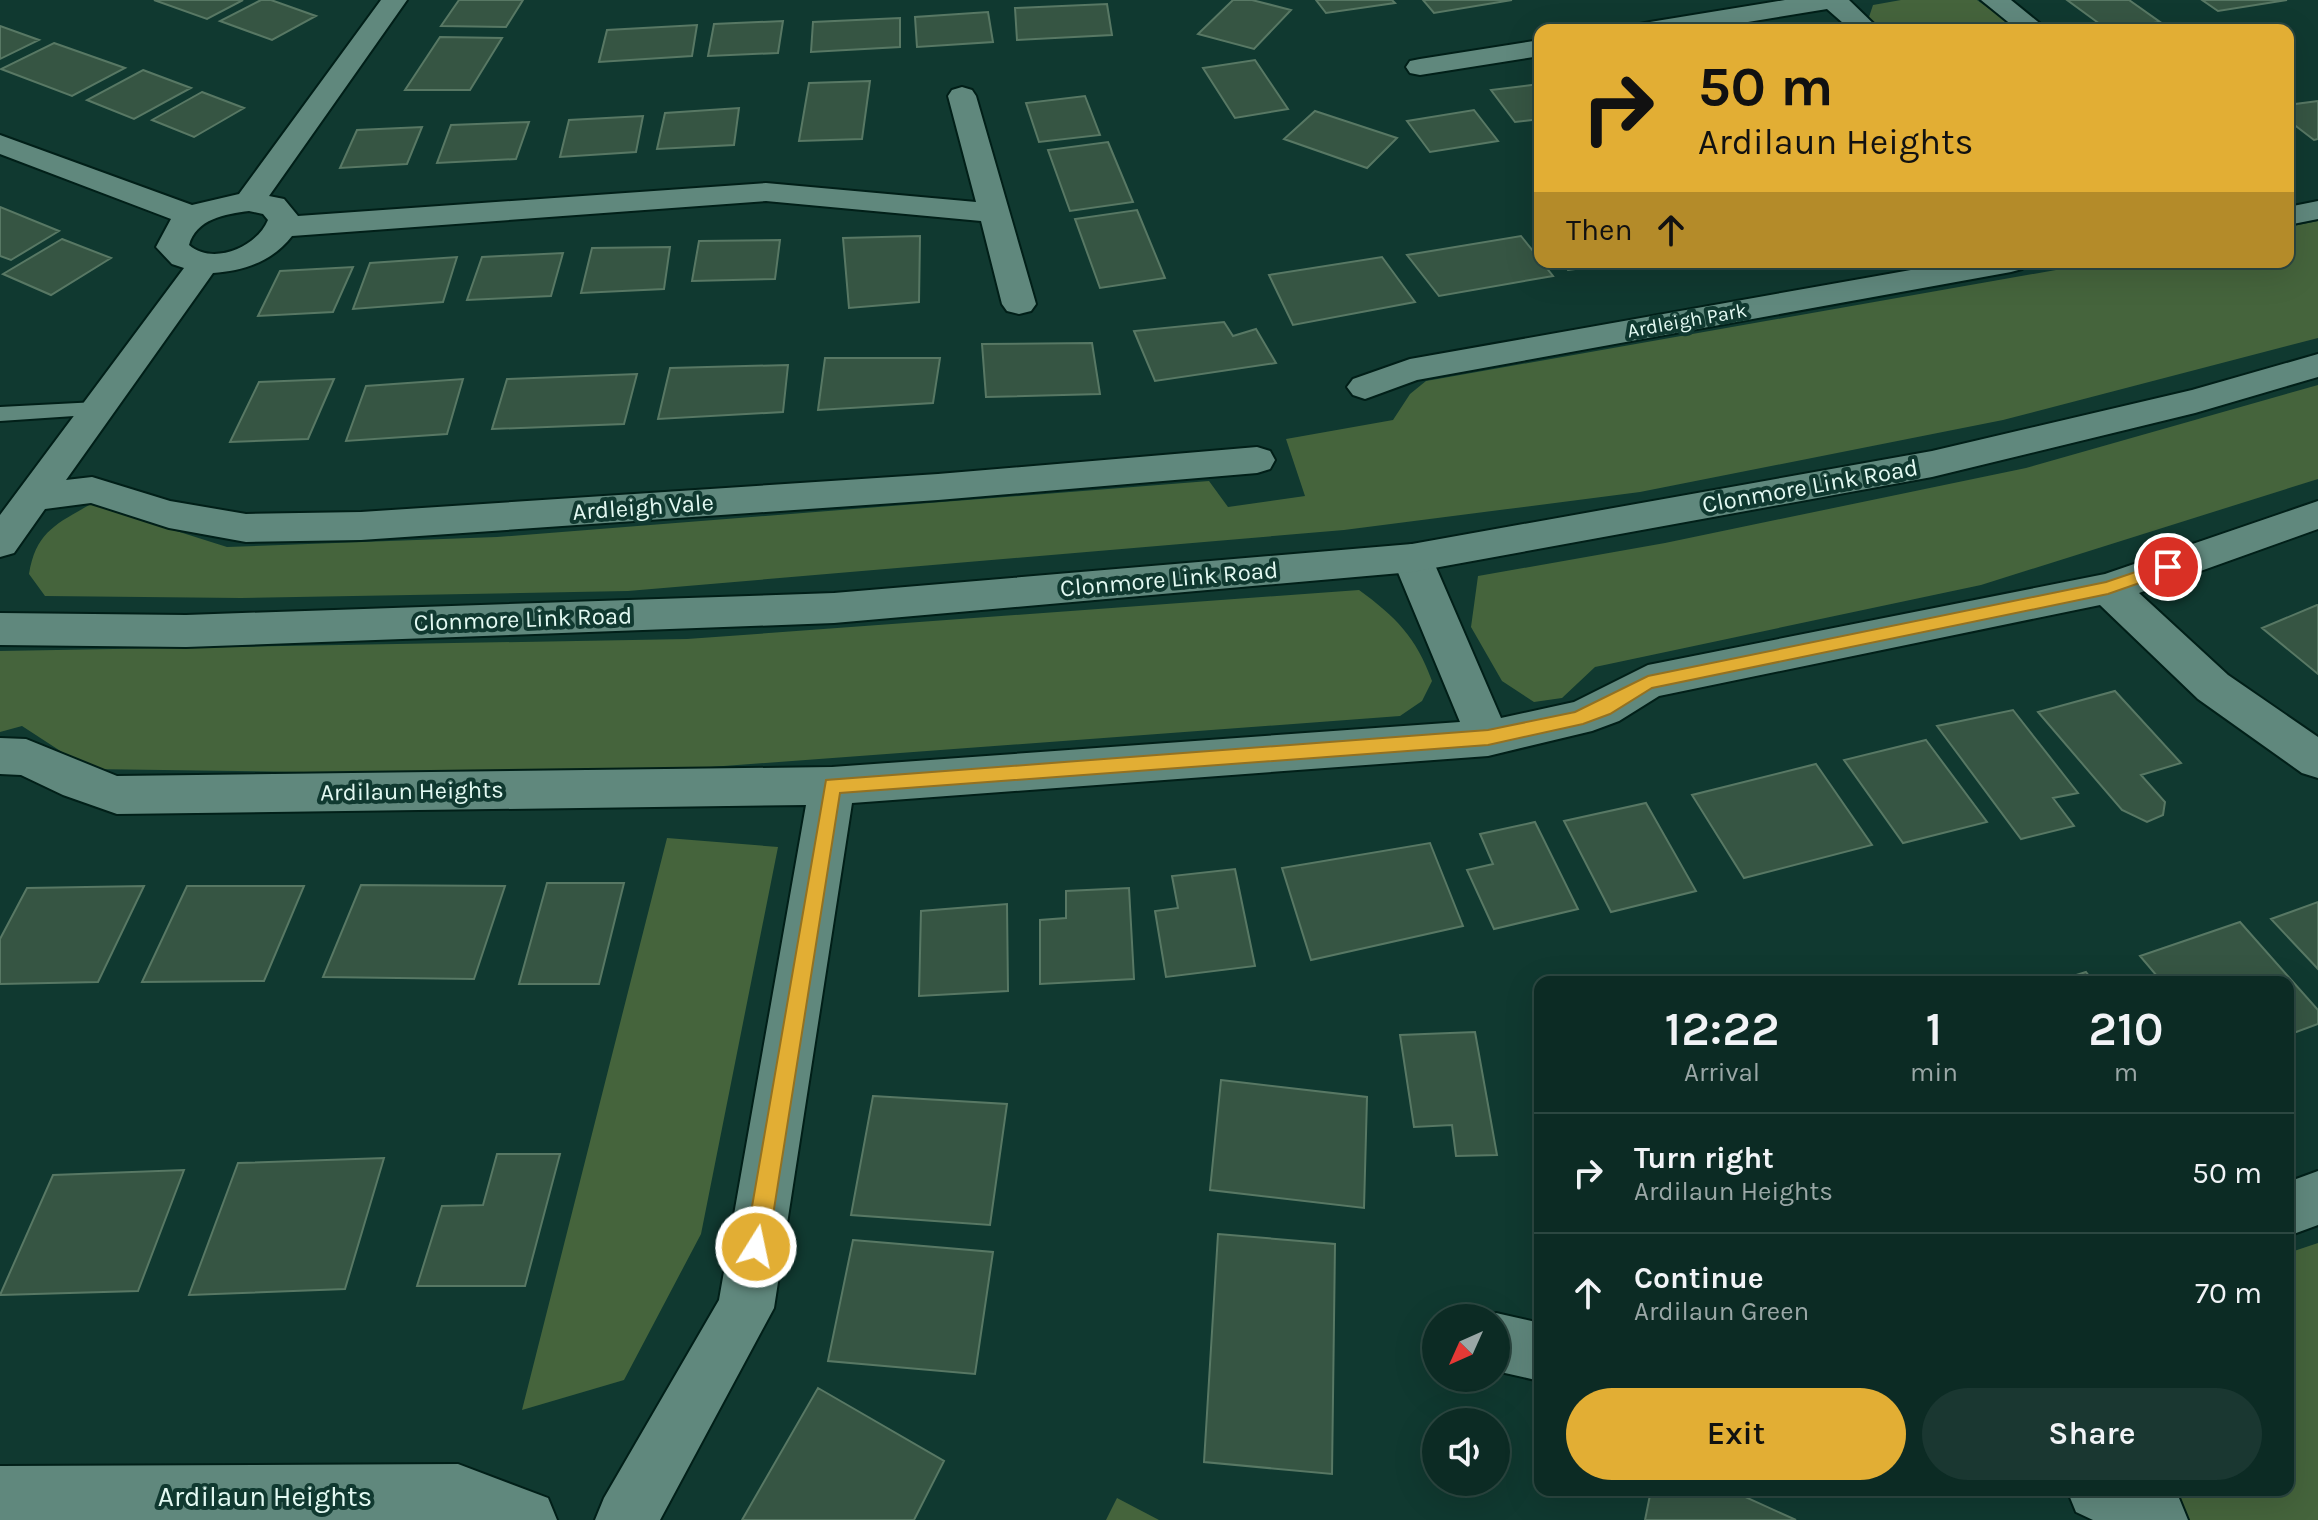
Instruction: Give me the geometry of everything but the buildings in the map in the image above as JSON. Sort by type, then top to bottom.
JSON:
[{"type":"street","points":[[249,202],[394,0]]},
{"type":"street","points":[[1687,24],[1833,0],[1860,24]]},
{"type":"street","points":[[1994,0],[2027,24]]},
{"type":"street","points":[[1420,67],[1534,49]]},
{"type":"street","points":[[962,96],[1019,304]]},
{"type":"street","points":[[0,144],[194,217]]},
{"type":"street","points":[[283,227],[766,192],[995,213]]},
{"type":"street","points":[[262,203],[280,212],[283,227],[277,236],[254,252],[204,263],[188,261],[172,247],[181,226],[194,217],[220,206],[262,203]]},
{"type":"street","points":[[0,543],[204,263]]},
{"type":"street","name":"Ardleigh Park","points":[[1365,387],[1410,370],[1978,268]]},
{"type":"street","name":"Clonmore Link Road","points":[[0,629],[186,631],[834,608],[1412,558],[1932,464],[2195,401],[2318,365]]},
{"type":"street","name":"Ardleigh Vale","points":[[33,497],[92,490],[169,514],[246,528],[361,526],[938,487],[1257,460]]},
{"type":"street","name":"Ardilaun Heights","points":[[0,756],[26,757],[79,782],[117,795],[832,786],[1488,738],[1577,719],[1604,709],[1648,682],[2108,588],[2318,515]]},
{"type":"street","points":[[1412,558],[1488,738]]},
{"type":"street","points":[[2108,588],[2213,687],[2318,760]]},
{"type":"street","points":[[626,1520],[746,1308],[832,786]]},
{"type":"street","points":[[2294,1207],[2318,1198]]},
{"type":"street","points":[[1510,1345],[1534,1351]]},
{"type":"street","name":"Ardilaun Heights","points":[[0,1497],[458,1495],[526,1520]]},
{"type":"street","points":[[2110,1496],[2157,1520]]},
{"type":"lane","points":[[0,414],[97,409]]},
{"type":"green space","points":[[1901,0],[1977,0],[2011,24],[1872,24],[1868,20],[1873,5]]},
{"type":"green space","points":[[2318,221],[2318,338],[2003,420],[1640,492],[1344,530],[628,591],[241,598],[45,596],[29,574],[42,539],[58,524],[91,504],[227,547],[497,537],[1209,481],[1228,507],[1305,496],[1286,439],[1393,420],[1410,394],[1426,381],[2067,268],[2294,268],[2294,226]]},
{"type":"green space","points":[[2318,385],[2318,479],[1981,585],[1595,667],[1562,698],[1534,702],[1502,681],[1471,627],[1478,576],[1665,543],[2026,468]]},
{"type":"green space","points":[[1359,590],[1384,609],[1412,640],[1432,681],[1422,701],[1400,716],[590,776],[88,769],[22,726],[0,732],[0,651],[687,639]]},
{"type":"green space","points":[[667,838],[778,847],[701,1234],[624,1380],[522,1410]]},
{"type":"green space","points":[[2318,1243],[2318,1520],[2169,1520],[2157,1496],[2294,1496],[2294,1251]]},
{"type":"green space","points":[[1117,1498],[1159,1520],[1106,1520]]},
{"type":"route","points":[[756,1247],[832,786],[1488,738],[1577,719],[1604,709],[1648,682],[2108,588],[2168,567]]}]
